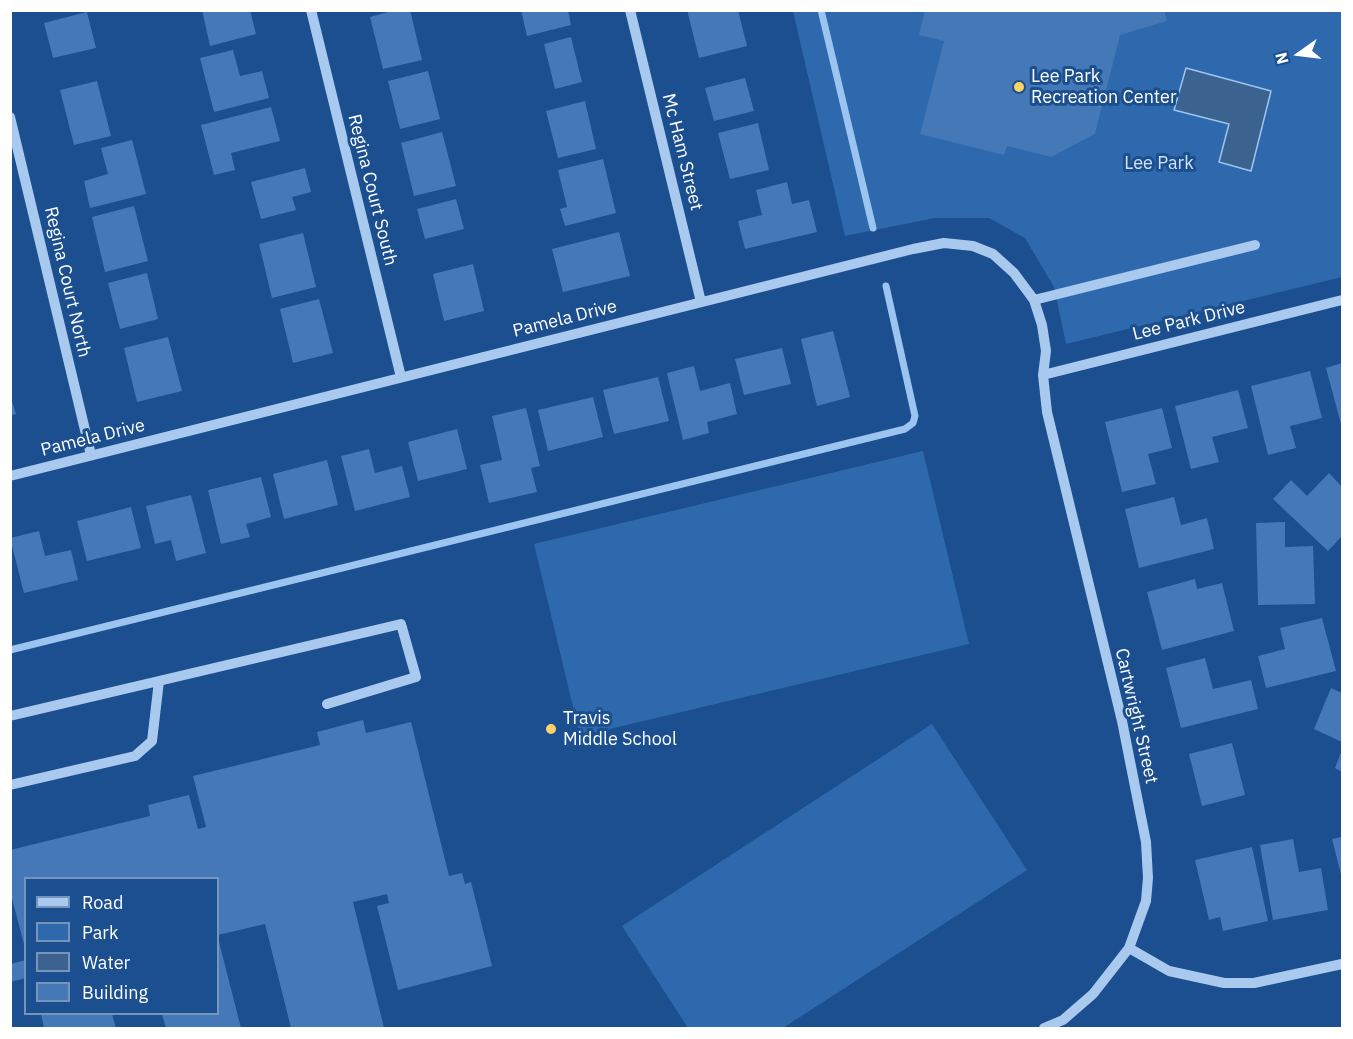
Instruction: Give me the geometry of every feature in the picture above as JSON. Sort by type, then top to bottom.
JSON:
[{"type":"street","name":"Regina Court South","points":[[311,10],[401,377]]},
{"type":"street","name":"Mc Ham Street","points":[[630,10],[701,302]]},
{"type":"street","name":"Regina Court North","points":[[10,117],[91,455]]},
{"type":"street","name":"Pamela Drive","points":[[10,476],[944,243],[973,246],[993,254],[1014,273],[1034,300],[1046,351],[1043,375]]},
{"type":"street","points":[[1034,300],[1255,245]]},
{"type":"street","name":"Lee Park Drive","points":[[1043,375],[1342,300]]},
{"type":"street","name":"Cartwright Street","points":[[1043,375],[1047,412],[1122,721],[1146,842],[1146,901],[1129,948],[1093,994],[1063,1020],[1044,1029]]},
{"type":"street","points":[[10,716],[401,624],[416,677],[327,704]]},
{"type":"street","points":[[10,786],[135,756],[152,741],[159,681]]},
{"type":"street","points":[[1129,948],[1169,971],[1224,983],[1254,983],[1342,964]]},
{"type":"green space","name":"Lee Park","points":[[793,11],[1342,11],[1342,277],[1066,344],[1054,287],[1025,238],[989,218],[935,218],[845,236]]},
{"type":"green space","points":[[923,451],[969,644],[580,736],[534,544]]},
{"type":"green space","points":[[932,724],[1027,870],[783,1028],[688,1028],[622,926]]},
{"type":"water","points":[[1186,68],[1271,91],[1251,171],[1219,162],[1229,124],[1174,110]]},
{"type":"building","points":[[202,10],[250,10],[256,34],[210,46]]},
{"type":"building","points":[[395,10],[410,10],[422,60],[383,69],[370,17]]},
{"type":"building","points":[[521,10],[568,10],[571,25],[527,36]]},
{"type":"building","points":[[687,10],[738,10],[747,46],[699,58]]},
{"type":"building","name":"Lee Park Recreation Center","points":[[925,10],[1164,10],[1167,21],[1120,35],[1095,134],[1051,157],[1007,146],[1004,155],[920,134],[944,41],[919,35]]},
{"type":"building","points":[[87,12],[96,48],[53,58],[44,23]]},
{"type":"building","points":[[571,37],[582,82],[555,89],[544,44]]},
{"type":"building","points":[[233,50],[240,76],[262,71],[269,98],[214,112],[200,58]]},
{"type":"building","points":[[428,71],[440,119],[400,129],[388,81]]},
{"type":"building","points":[[745,78],[754,111],[714,121],[705,88]]},
{"type":"building","points":[[97,81],[111,136],[74,145],[60,90]]},
{"type":"building","points":[[585,101],[596,149],[558,158],[546,111]]},
{"type":"building","points":[[271,107],[280,141],[231,153],[235,170],[214,175],[201,125]]},
{"type":"building","points":[[758,123],[769,170],[730,179],[718,133]]},
{"type":"building","points":[[442,132],[456,186],[414,196],[401,143]]},
{"type":"building","points":[[132,140],[146,194],[90,208],[84,181],[108,174],[101,148]]},
{"type":"building","points":[[603,159],[616,213],[565,226],[560,209],[567,207],[558,170]]},
{"type":"building","points":[[305,168],[311,192],[292,197],[296,210],[261,219],[251,182]]},
{"type":"building","points":[[787,182],[792,204],[809,200],[817,232],[745,249],[738,221],[762,215],[756,190]]},
{"type":"building","points":[[456,199],[464,229],[425,239],[417,209]]},
{"type":"building","points":[[134,206],[148,261],[105,272],[92,217]]},
{"type":"building","points":[[619,232],[630,276],[563,292],[552,249]]},
{"type":"building","points":[[303,233],[316,287],[272,298],[259,244]]},
{"type":"building","points":[[473,264],[484,311],[444,321],[433,274]]},
{"type":"building","points":[[147,273],[158,319],[120,329],[108,283]]},
{"type":"building","points":[[319,299],[333,353],[293,363],[280,309]]},
{"type":"building","points":[[833,331],[850,397],[817,406],[801,339]]},
{"type":"building","points":[[168,337],[182,391],[137,402],[124,348]]},
{"type":"building","points":[[782,348],[791,384],[744,395],[735,359]]},
{"type":"building","points":[[1342,363],[1342,428],[1326,368]]},
{"type":"building","points":[[694,366],[700,391],[730,383],[737,414],[707,422],[709,433],[683,440],[667,373]]},
{"type":"building","points":[[1310,371],[1322,418],[1290,426],[1296,448],[1268,455],[1251,386]]},
{"type":"building","points":[[658,377],[669,421],[614,434],[603,390]]},
{"type":"building","points":[[1238,390],[1248,428],[1212,437],[1219,462],[1191,469],[1175,406]]},
{"type":"building","points":[[10,395],[16,414],[10,416]]},
{"type":"building","points":[[593,397],[603,437],[548,451],[538,410]]},
{"type":"building","points":[[526,408],[540,466],[531,468],[537,492],[489,503],[480,465],[502,460],[492,416]]},
{"type":"building","points":[[1162,408],[1172,448],[1148,454],[1156,484],[1122,492],[1105,422]]},
{"type":"building","points":[[457,429],[467,469],[418,481],[408,442]]},
{"type":"building","points":[[369,449],[375,473],[402,466],[410,497],[355,511],[341,456]]},
{"type":"building","points":[[327,460],[338,505],[284,519],[273,474]]},
{"type":"building","points":[[1329,473],[1342,487],[1342,536],[1328,551],[1273,499],[1291,480],[1307,496]]},
{"type":"building","points":[[261,477],[271,517],[246,524],[250,537],[221,544],[208,490]]},
{"type":"building","points":[[191,495],[206,553],[176,561],[171,540],[155,544],[146,506]]},
{"type":"building","points":[[1174,497],[1181,525],[1207,518],[1214,549],[1139,568],[1125,509]]},
{"type":"building","points":[[131,507],[141,548],[87,561],[77,521]]},
{"type":"building","points":[[1285,522],[1285,547],[1313,546],[1315,604],[1258,605],[1256,523]]},
{"type":"building","points":[[39,531],[45,556],[71,550],[78,580],[24,593],[10,538]]},
{"type":"building","points":[[1195,579],[1197,589],[1222,583],[1234,631],[1162,650],[1147,592]]},
{"type":"building","points":[[1322,618],[1336,671],[1266,688],[1258,656],[1285,649],[1280,628]]},
{"type":"building","points":[[1205,658],[1213,689],[1251,680],[1258,709],[1181,728],[1166,668]]},
{"type":"building","points":[[1331,688],[1342,693],[1342,742],[1314,729]]},
{"type":"building","points":[[363,720],[366,733],[411,722],[449,876],[462,873],[465,884],[471,882],[492,966],[398,990],[377,906],[389,903],[387,894],[353,902],[384,1028],[291,1028],[265,924],[219,935],[219,877],[24,877],[24,944],[10,891],[10,850],[150,816],[148,805],[189,795],[198,829],[206,827],[193,776],[320,745],[317,732]]},
{"type":"building","points":[[1232,743],[1245,795],[1202,806],[1189,754]]},
{"type":"building","points":[[1342,750],[1342,772],[1335,768]]},
{"type":"building","points":[[1342,837],[1342,878],[1332,839]]},
{"type":"building","points":[[1293,839],[1299,872],[1321,868],[1328,910],[1273,920],[1260,845]]},
{"type":"building","points":[[1252,847],[1268,921],[1223,931],[1220,917],[1209,920],[1195,860]]},
{"type":"building","points":[[219,942],[241,1028],[166,1028],[162,1015],[219,1015]]},
{"type":"building","points":[[24,960],[24,978],[10,982],[10,964]]},
{"type":"building","points":[[41,1015],[112,1015],[116,1028],[44,1028]]},
{"type":"waterway","points":[[821,10],[873,228]]},
{"type":"waterway","points":[[10,650],[905,429],[913,423],[915,416],[886,286]]},
{"type":"place","name":"Lee Park Recreation Center","points":[[1019,87]]},
{"type":"place","name":"Travis Middle School","points":[[551,729]]}]
